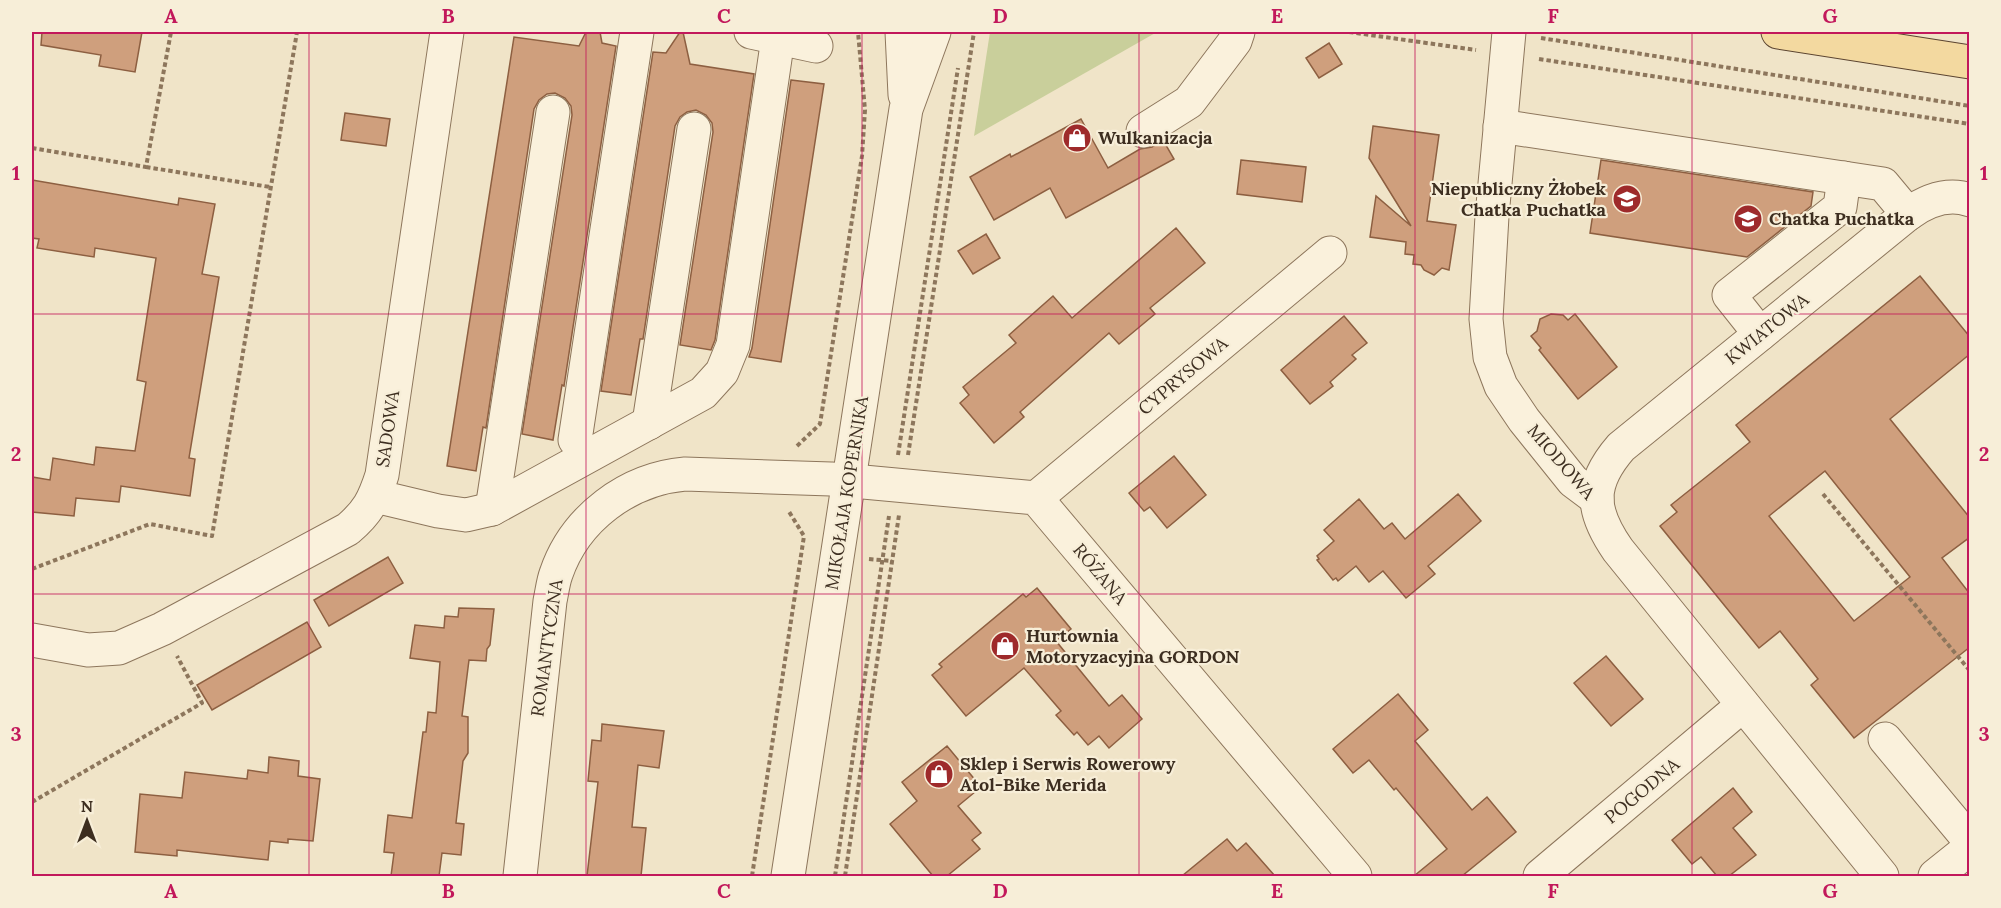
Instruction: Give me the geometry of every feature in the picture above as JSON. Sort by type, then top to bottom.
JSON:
[{"type":"main road","points":[[1778,32],[1970,62]]},
{"type":"street","name":"SADOWA","points":[[32,640],[88,650],[119,648],[162,629],[348,529],[365,514],[375,496],[382,475],[447,32]]},
{"type":"street","points":[[575,440],[638,32]]},
{"type":"street","name":"MIKOŁAJA KOPERNIKA","points":[[902,32],[906,109]]},
{"type":"street","name":"MIKOŁAJA KOPERNIKA","points":[[789,876],[906,109],[934,32]]},
{"type":"street","points":[[1143,131],[1189,102],[1235,41],[1238,32]]},
{"type":"street","points":[[375,496],[438,511],[466,515],[492,509],[703,393],[722,372],[733,345],[765,35],[816,46]]},
{"type":"street","name":"MIODOWA","points":[[1508,40],[1486,319],[1490,357],[1501,386],[1524,420],[1574,481],[1597,499],[1603,528],[1618,550],[1882,876]]},
{"type":"street","points":[[492,509],[553,112]]},
{"type":"street","points":[[1500,126],[1883,184],[1908,214]]},
{"type":"street","points":[[649,423],[694,129]]},
{"type":"street","points":[[1760,334],[1729,295],[1840,207],[1844,178]]},
{"type":"street","name":"KWIATOWA","points":[[1597,499],[1600,480],[1608,461],[1621,447],[1908,214],[1922,204],[1941,197],[1963,197],[1970,200]]},
{"type":"street","name":"CYPRYSOWA","points":[[1036,498],[1330,253]]},
{"type":"street","name":"ROMANTYCZNA","points":[[520,876],[550,601],[556,574],[568,548],[584,527],[599,510],[620,494],[641,483],[666,476],[685,474],[848,481]]},
{"type":"street","points":[[848,481],[1036,498]]},
{"type":"street","name":"RÓŻANA","points":[[1036,498],[1355,876]]},
{"type":"street","name":"POGODNA","points":[[1540,876],[1743,705]]},
{"type":"street","points":[[1885,739],[1970,841]]},
{"type":"street","points":[[1935,876],[1970,848]]},
{"type":"path","points":[[146,167],[171,32]]},
{"type":"path","points":[[32,568],[150,524],[212,536],[297,32]]},
{"type":"path","points":[[1349,32],[1508,40],[1970,106]]},
{"type":"path","points":[[1508,40],[1970,124]]},
{"type":"path","points":[[32,148],[270,187]]},
{"type":"path","points":[[1823,494],[1970,671]]},
{"type":"path","points":[[32,802],[202,703],[162,629]]},
{"type":"green space","points":[[990,32],[1157,32],[974,136]]},
{"type":"building","points":[[42,32],[142,32],[135,72],[99,66],[101,55],[41,45]]},
{"type":"building","points":[[586,32],[600,32],[602,43],[616,46],[564,386],[562,385],[553,440],[522,434],[572,115],[571,106],[565,98],[555,93],[547,94],[539,100],[534,109],[486,428],[483,427],[476,471],[447,466],[514,37],[579,46]]},
{"type":"building","points":[[680,32],[683,32],[690,64],[754,74],[715,340],[711,350],[680,345],[713,132],[712,123],[706,115],[696,110],[680,117],[675,126],[643,339],[640,339],[631,395],[601,391],[653,52],[666,53]]},
{"type":"building","points":[[1329,43],[1342,64],[1319,78],[1306,58]]},
{"type":"building","points":[[791,80],[824,84],[781,362],[749,357]]},
{"type":"building","points":[[345,113],[390,119],[386,146],[341,140]]},
{"type":"building","points":[[1081,119],[1108,168],[1140,149],[1152,147],[1163,140],[1174,159],[1066,218],[1050,188],[994,220],[970,177],[1010,154],[1011,157]]},
{"type":"building","points":[[1373,126],[1439,135],[1427,221],[1456,225],[1449,270],[1442,268],[1434,275],[1424,270],[1421,265],[1413,264],[1414,255],[1405,254],[1406,242],[1370,237],[1376,196],[1411,226],[1369,158]]},
{"type":"building","points":[[1241,160],[1306,167],[1302,202],[1237,194]]},
{"type":"building","points":[[1601,160],[1813,192],[1811,206],[1747,257],[1590,233]]},
{"type":"building","points":[[32,180],[178,205],[179,198],[215,204],[202,274],[219,277],[189,458],[195,459],[190,496],[121,486],[119,502],[76,498],[74,516],[32,512],[32,477],[50,480],[53,458],[94,465],[96,447],[135,451],[146,382],[137,380],[156,258],[95,248],[94,257],[37,248],[39,239],[32,238]]},
{"type":"building","points":[[1176,228],[1205,263],[1150,308],[1155,314],[1119,344],[1109,333],[1020,412],[1024,417],[994,443],[960,403],[969,395],[963,387],[1016,343],[1009,335],[1053,296],[1072,318]]},
{"type":"building","points":[[986,234],[1000,258],[973,274],[958,251]]},
{"type":"building","points":[[1920,276],[1970,337],[1970,354],[1890,419],[1970,518],[1970,537],[1942,558],[1970,594],[1970,647],[1854,738],[1811,685],[1818,679],[1780,631],[1759,648],[1660,526],[1677,512],[1671,505],[1750,442],[1736,425]],"holes":[[[1825,471],[1910,577],[1854,621],[1769,516]]]},
{"type":"building","points":[[1551,314],[1563,315],[1568,320],[1575,314],[1617,367],[1578,399],[1539,350],[1541,348],[1531,336],[1537,331],[1540,319]]},
{"type":"building","points":[[1344,316],[1367,343],[1352,355],[1356,359],[1330,382],[1333,386],[1310,404],[1281,370]]},
{"type":"building","points":[[1174,456],[1206,495],[1167,528],[1150,507],[1144,511],[1129,493]]},
{"type":"building","points":[[1458,494],[1481,521],[1428,566],[1435,574],[1406,598],[1383,571],[1369,582],[1356,566],[1338,581],[1336,578],[1333,580],[1317,560],[1319,559],[1317,556],[1334,541],[1324,530],[1359,499],[1384,529],[1392,523],[1405,539]]},
{"type":"building","points":[[388,557],[403,583],[329,626],[314,600]]},
{"type":"building","points":[[1037,588],[1071,629],[1056,641],[1109,706],[1122,695],[1142,719],[1109,748],[1099,736],[1088,745],[1077,732],[1074,735],[1056,715],[1061,711],[1024,668],[966,716],[932,675],[942,667],[939,664],[1023,594],[1026,597]]},
{"type":"building","points":[[459,608],[494,609],[486,661],[469,660],[462,716],[468,717],[468,753],[463,761],[456,823],[464,824],[461,855],[442,853],[439,876],[391,876],[394,853],[384,852],[388,815],[412,818],[423,732],[426,732],[428,712],[436,713],[440,662],[410,658],[415,625],[444,628],[445,616],[458,617]]},
{"type":"building","points":[[307,622],[321,647],[212,710],[197,685]]},
{"type":"building","points":[[1606,656],[1643,699],[1611,726],[1574,683]]},
{"type":"building","points":[[1398,694],[1428,730],[1415,741],[1472,810],[1487,797],[1516,832],[1462,876],[1414,876],[1447,849],[1396,788],[1394,790],[1369,760],[1353,773],[1333,749]]},
{"type":"building","points":[[602,724],[664,731],[659,768],[638,765],[632,827],[646,828],[641,876],[587,876],[598,782],[588,781],[592,740],[601,741]]},
{"type":"building","points":[[947,746],[981,787],[958,806],[981,833],[972,840],[980,849],[947,876],[933,876],[890,824],[917,801],[902,782]]},
{"type":"building","points":[[269,757],[299,761],[298,776],[320,779],[313,841],[288,839],[288,843],[270,841],[268,860],[177,850],[177,856],[135,852],[140,794],[182,798],[185,772],[247,779],[248,770],[268,773]]},
{"type":"building","points":[[1733,788],[1752,812],[1733,828],[1756,855],[1729,876],[1717,876],[1701,857],[1692,864],[1672,840]]},
{"type":"building","points":[[1227,839],[1237,851],[1246,843],[1275,876],[1182,876]]},
{"type":"place","name":"Wulkanizacja","points":[[1077,138]]},
{"type":"place","name":"Niepubliczny Żłobek Chatka Puchatka","points":[[1627,199]]},
{"type":"place","name":"Chatka Puchatka","points":[[1748,219]]},
{"type":"place","name":"Hurtownia Motoryzacyjna GORDON","points":[[1005,646]]},
{"type":"place","name":"Sklep i Serwis Rowerowy Atol-Bike Merida","points":[[939,774]]}]
